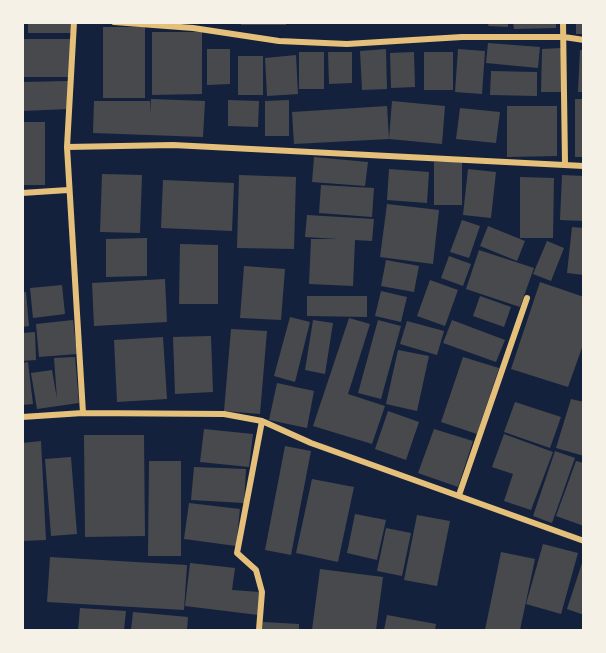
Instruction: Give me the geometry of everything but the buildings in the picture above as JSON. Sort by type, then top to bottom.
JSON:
[{"type":"street","points":[[74,22],[67,147],[83,412]]},
{"type":"street","points":[[114,22],[193,28],[279,40],[347,44],[462,37],[564,37],[584,40]]},
{"type":"street","points":[[563,22],[565,164]]},
{"type":"street","points":[[67,147],[173,145],[584,166]]},
{"type":"street","points":[[22,193],[68,190]]},
{"type":"street","points":[[459,495],[527,298]]},
{"type":"street","points":[[22,417],[83,412],[224,414],[262,421],[311,443],[584,541]]},
{"type":"street","points":[[259,630],[262,592],[256,570],[237,553],[262,421]]}]
